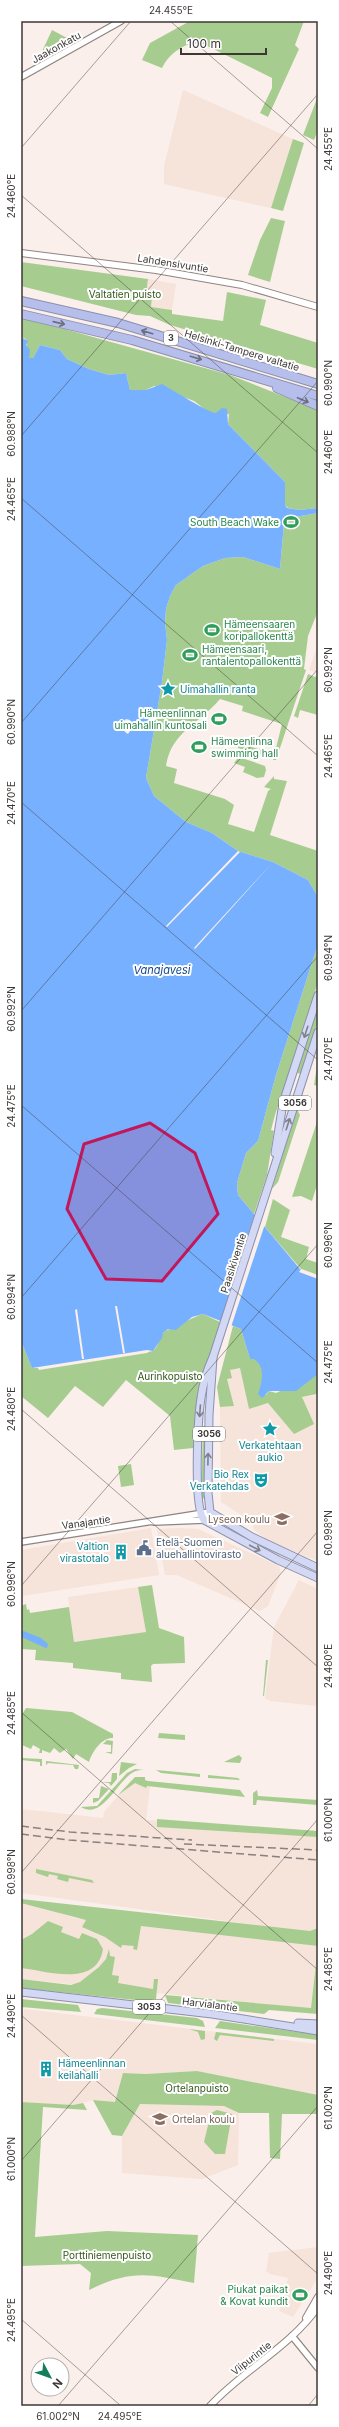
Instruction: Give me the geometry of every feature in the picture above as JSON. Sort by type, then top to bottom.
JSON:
[{"type":"highway","name":"Helsinki-Tampere valtatie","points":[[21,301],[118,323],[318,384]]},
{"type":"highway","name":"Helsinki-Tampere valtatie","points":[[21,314],[132,340],[318,396]]},
{"type":"highway","points":[[263,380],[318,406]]},
{"type":"main road","name":"Lahdensivuntie","points":[[21,253],[151,270],[242,285],[318,308]]},
{"type":"main road","name":"Paasikiventie","points":[[271,1175],[283,1103],[318,995]]},
{"type":"main road","name":"Paasikiventie","points":[[199,1513],[198,1446],[201,1398],[206,1372],[214,1357],[318,1032]]},
{"type":"main road","name":"Paasikiventie","points":[[210,1512],[208,1493],[209,1415],[214,1357]]},
{"type":"main road","points":[[210,1512],[252,1537],[318,1568]]},
{"type":"main road","points":[[199,1513],[204,1520],[281,1561],[318,1578]]},
{"type":"main road","name":"Harvialantie","points":[[21,1992],[277,2023],[318,2031]]},
{"type":"main road","name":"Harvialantie","points":[[277,2023],[318,2024]]},
{"type":"main road","name":"Viipurintie","points":[[302,2324],[318,2297]]},
{"type":"main road","name":"Viipurintie","points":[[210,2406],[292,2336],[318,2307]]},
{"type":"street","name":"Jaakonkatu","points":[[21,77],[121,21]]},
{"type":"street","name":"Vanajantie","points":[[21,1542],[210,1512]]},
{"type":"street","points":[[204,1520],[209,1516],[210,1512]]},
{"type":"street","name":"Vanajantie","points":[[154,1522],[204,1520]]},
{"type":"street","points":[[292,2336],[318,2368]]},
{"type":"highlighted area","points":[[150,1123],[195,1153],[218,1214],[162,1281],[106,1279],[67,1209],[84,1144]]},
{"type":"shaded area","points":[[183,90],[293,139],[271,208],[164,184],[164,166]]},
{"type":"shaded area","points":[[148,279],[176,284],[172,310],[151,307],[146,294]]},
{"type":"shaded area","points":[[318,644],[318,673],[309,670]]},
{"type":"shaded area","points":[[240,1367],[249,1409],[278,1401],[318,1395],[318,1561],[272,1543],[254,1530],[252,1522],[221,1502],[220,1407],[234,1406],[227,1379],[230,1370]]},
{"type":"shaded area","points":[[151,1528],[159,1575],[21,1596],[21,1550]]},
{"type":"shaded area","points":[[157,1529],[198,1529],[279,1566],[281,1573],[268,1606],[260,1611],[177,1575],[165,1575]]},
{"type":"shaded area","points":[[299,1580],[318,1589],[318,1706],[270,1701],[265,1698],[274,1627]]},
{"type":"shaded area","points":[[138,1587],[146,1632],[74,1642],[68,1597]]},
{"type":"shaded area","points":[[137,1780],[150,1786],[146,1820],[318,1831],[318,1936],[308,1945],[318,1946],[311,2009],[21,1979],[21,1900],[74,1918],[103,1922],[139,1932],[140,1926],[308,1932],[21,1893],[21,1809],[103,1818],[104,1812],[130,1782]]},
{"type":"shaded area","points":[[24,2009],[318,2044],[318,2095],[197,2071],[146,2074],[123,2073],[115,2103],[94,2100],[73,2105],[21,2102],[21,2036]]},
{"type":"shaded area","points":[[140,2104],[224,2106],[239,2113],[238,2165],[202,2179],[122,2173],[122,2136]]},
{"type":"shaded area","points":[[318,2247],[318,2277],[293,2317],[279,2311],[288,2278],[270,2274],[266,2271],[269,2253]]},
{"type":"green space","points":[[190,21],[304,21],[295,45],[299,49],[268,117],[260,113],[272,88],[272,78],[197,41],[186,45],[172,54],[162,68],[142,60],[150,43]]},
{"type":"green space","points":[[52,30],[69,39],[70,42],[38,60]]},
{"type":"green space","points":[[318,96],[318,130],[314,140],[303,135]]},
{"type":"green space","points":[[293,139],[304,143],[283,211],[271,208]]},
{"type":"green space","points":[[271,218],[285,221],[270,282],[248,275],[260,240]]},
{"type":"green space","name":"Valtatien puisto","points":[[21,262],[148,279],[146,294],[152,296],[151,307],[172,310],[172,314],[223,321],[227,292],[266,300],[260,325],[318,343],[318,369],[170,325],[150,316],[136,315],[21,286]]},
{"type":"green space","points":[[21,317],[230,375],[318,410],[318,508],[299,510],[288,508],[285,505],[285,482],[228,424],[229,414],[210,413],[194,401],[154,386],[146,390],[130,390],[126,373],[109,375],[89,369],[67,359],[60,350],[40,345],[33,358],[28,358],[26,339],[21,337]]},
{"type":"green space","points":[[318,513],[318,611],[308,636],[304,669],[306,670],[276,760],[273,760],[282,724],[242,711],[243,706],[220,699],[180,736],[169,754],[166,766],[177,769],[174,783],[225,799],[234,805],[228,824],[254,832],[268,791],[271,789],[264,787],[274,776],[274,779],[287,781],[270,835],[318,851],[318,897],[308,880],[273,862],[238,851],[212,833],[186,822],[154,796],[146,778],[162,682],[167,640],[165,622],[166,609],[170,596],[176,585],[203,566],[225,558],[243,557],[280,569],[284,523],[289,518]]},
{"type":"green space","points":[[308,674],[315,677],[318,675],[318,715],[300,710],[298,718],[294,716]]},
{"type":"green space","points":[[239,743],[271,753],[270,757],[238,748]]},
{"type":"green space","points":[[242,758],[265,766],[266,770],[264,777],[257,778],[243,772],[245,767],[234,763],[237,759]]},
{"type":"green space","points":[[318,944],[318,982],[275,1115],[271,1130],[274,1131],[267,1175],[254,1214],[238,1195],[237,1183],[246,1153],[258,1141],[276,1075]]},
{"type":"green space","points":[[318,1005],[318,1021],[301,1074],[297,1073]]},
{"type":"green space","points":[[318,1060],[318,1086],[314,1085]]},
{"type":"green space","points":[[297,1109],[300,1115],[278,1182],[272,1189]]},
{"type":"green space","points":[[318,1119],[318,1182],[312,1201],[301,1196],[292,1197]]},
{"type":"green space","points":[[273,1199],[290,1210],[281,1237],[309,1247],[306,1259],[318,1263],[318,1275],[301,1269],[265,1227]]},
{"type":"green space","name":"Aurinkopuisto","points":[[203,1314],[220,1322],[198,1391],[193,1448],[174,1450],[170,1416],[126,1380],[103,1407],[75,1386],[48,1418],[21,1396],[21,1341],[32,1368],[38,1368],[39,1370],[153,1351],[165,1331]]},
{"type":"green space","points":[[233,1326],[241,1329],[250,1359],[254,1358],[260,1365],[262,1380],[260,1388],[266,1395],[269,1391],[276,1393],[318,1374],[318,1395],[302,1397],[314,1424],[294,1434],[268,1403],[249,1409],[240,1368],[230,1370],[232,1378],[227,1379],[234,1406],[220,1407],[217,1387]]},
{"type":"green space","points":[[203,1426],[206,1426],[205,1498],[201,1499]]},
{"type":"green space","points":[[131,1464],[134,1485],[121,1487],[118,1466]]},
{"type":"green space","points":[[152,1585],[159,1628],[184,1637],[185,1663],[153,1664],[151,1666],[152,1682],[121,1679],[121,1673],[73,1668],[73,1663],[35,1660],[36,1650],[21,1649],[21,1606],[26,1604],[27,1610],[29,1609],[30,1613],[69,1607],[74,1642],[146,1632],[138,1587]]},
{"type":"green space","points":[[266,1660],[268,1660],[263,1696]]},
{"type":"green space","points":[[26,1708],[72,1712],[113,1734],[113,1738],[105,1740],[98,1746],[92,1754],[89,1762],[76,1754],[73,1759],[66,1749],[60,1753],[54,1748],[50,1753],[42,1750],[42,1753],[39,1753],[40,1749],[33,1745],[31,1749],[22,1745],[21,1716]]},
{"type":"green space","points":[[159,1733],[185,1735],[185,1740],[158,1738]]},
{"type":"green space","points":[[107,1740],[113,1741],[112,1754],[105,1752],[111,1752],[111,1745],[103,1744]]},
{"type":"green space","points":[[239,1755],[242,1758],[240,1763],[224,1762]]},
{"type":"green space","points":[[21,1758],[42,1759],[42,1766],[40,1766],[40,1762],[21,1760]]},
{"type":"green space","points":[[46,1761],[79,1765],[78,1769],[75,1769],[73,1765],[48,1763],[46,1765]]},
{"type":"green space","points":[[121,1762],[137,1764],[119,1776]]},
{"type":"green space","points":[[135,1769],[144,1770],[135,1771],[132,1773],[102,1804],[89,1810],[81,1807],[97,1806],[127,1773]]},
{"type":"green space","points":[[156,1770],[200,1774],[200,1777],[161,1773]]},
{"type":"green space","points":[[112,1773],[117,1773],[117,1779],[111,1786],[109,1783],[100,1782],[111,1782]]},
{"type":"green space","points":[[208,1775],[238,1778],[240,1780],[208,1778]]},
{"type":"green space","points":[[135,1777],[145,1777],[145,1780],[148,1781],[240,1790],[245,1797],[147,1786],[146,1788],[135,1783],[118,1795]]},
{"type":"green space","points":[[101,1786],[109,1789],[98,1801],[93,1803],[93,1798],[99,1798]]},
{"type":"green space","points":[[257,1790],[258,1796],[318,1800],[318,1805],[257,1800],[256,1805],[253,1805],[253,1793]]},
{"type":"green space","points":[[157,1819],[318,1831],[318,1837],[157,1827]]},
{"type":"green space","points":[[36,1869],[92,1880],[94,1883],[69,1878],[68,1882],[57,1879],[58,1876],[49,1874],[48,1877],[36,1873]]},
{"type":"green space","points":[[21,1899],[310,1931],[318,1928],[318,1946],[141,1926],[137,1950],[133,1949],[134,1946],[122,1945],[121,1948],[105,1937],[82,1927],[86,1920],[21,1903]]},
{"type":"green space","points":[[48,1921],[63,1927],[61,1932],[79,1939],[82,1933],[97,1939],[103,1949],[99,1961],[91,1969],[81,1973],[70,1974],[57,1974],[21,1968],[21,1940],[32,1934]]},
{"type":"green space","points":[[318,1946],[318,2014],[269,2010],[264,2014],[168,2003],[165,1995],[311,2008]]},
{"type":"green space","points":[[109,1949],[110,1956],[115,1957],[112,1975],[119,1976],[118,1983],[153,1989],[154,1979],[158,1979],[156,1999],[145,2001],[21,1988],[21,1979],[71,1985],[80,1982],[99,1967],[106,1959]]},
{"type":"green space","points":[[21,1999],[78,2005],[81,2012],[21,2007]]},
{"type":"green space","points":[[102,2008],[197,2018],[203,2021],[205,2027],[94,2014],[97,2009]]},
{"type":"green space","points":[[220,2021],[318,2035],[318,2040],[215,2028]]},
{"type":"green space","points":[[189,2029],[205,2031],[205,2039],[201,2040],[198,2032]]},
{"type":"green space","points":[[216,2032],[274,2039],[274,2041],[220,2035],[217,2041],[214,2039]]},
{"type":"green space","name":"Ortelanpuisto","points":[[197,2071],[318,2095],[318,2114],[282,2114],[280,2159],[270,2158],[269,2113],[239,2113],[224,2106],[140,2104],[122,2136],[112,2135],[93,2100],[115,2102],[123,2073],[146,2074]]},
{"type":"green space","name":"Porttiniemenpuisto","points":[[21,2102],[73,2105],[83,2103],[87,2110],[43,2107],[35,2237],[107,2231],[198,2235],[194,2283],[165,2277],[141,2275],[117,2279],[89,2290],[91,2273],[80,2264],[21,2266]]},
{"type":"green space","points":[[217,2110],[232,2114],[225,2154],[215,2154],[204,2142],[211,2113]]},
{"type":"water","name":"Vanajavesi","points":[[21,337],[28,341],[26,345],[30,350],[29,358],[33,358],[40,345],[60,350],[67,359],[89,369],[109,375],[126,373],[130,390],[146,390],[162,384],[212,412],[216,413],[222,408],[227,409],[228,424],[285,482],[285,505],[287,508],[299,510],[318,508],[318,513],[289,518],[284,523],[280,569],[243,557],[225,558],[203,566],[176,585],[170,596],[166,609],[165,622],[167,640],[162,682],[146,778],[154,796],[186,822],[212,833],[238,851],[273,862],[308,880],[318,897],[318,944],[276,1075],[258,1141],[246,1153],[237,1183],[238,1195],[300,1269],[318,1275],[318,1374],[296,1391],[269,1391],[262,1398],[258,1394],[262,1380],[262,1371],[254,1359],[250,1359],[241,1329],[203,1314],[192,1317],[176,1330],[168,1329],[163,1333],[162,1338],[153,1351],[147,1350],[32,1368],[21,1341]],"holes":[[[126,719],[130,720],[133,727],[128,734],[125,732],[122,723]]]},
{"type":"water","points":[[21,1630],[41,1638],[48,1644],[47,1648],[21,1637]]},
{"type":"pier","points":[[238,851],[240,852],[167,927],[166,926]]},
{"type":"pier","points":[[273,862],[195,949],[194,948]]},
{"type":"pier","points":[[255,1213],[265,1224],[231,1327],[220,1324]]},
{"type":"pier","points":[[301,1269],[318,1275],[318,1279],[299,1272]]},
{"type":"pier","points":[[115,1306],[117,1306],[125,1353],[123,1353]]},
{"type":"pier","points":[[77,1309],[84,1359],[82,1359],[75,1310]]},
{"type":"railway","points":[[21,1826],[70,1832],[192,1840]]},
{"type":"railway","points":[[21,1834],[69,1840],[318,1860]]},
{"type":"railway","points":[[184,1844],[318,1850]]},
{"type":"place","name":"South Beach Wake","points":[[291,522]]},
{"type":"place","name":"Hämeensaaren koripallokenttä","points":[[212,630]]},
{"type":"place","name":"Hämeensaari, rantalentopallokenttä","points":[[190,655]]},
{"type":"place","name":"Uimahallin ranta","points":[[168,689]]},
{"type":"place","name":"Hämeenlinnan uimahallin kuntosali","points":[[219,719]]},
{"type":"place","name":"Hämeenlinna swimming hall","points":[[199,747]]},
{"type":"place","name":"Verkatehtaan aukio","points":[[270,1429]]},
{"type":"place","name":"Bio Rex Verkatehdas","points":[[261,1480]]},
{"type":"place","name":"Lyseon koulu","points":[[282,1519]]},
{"type":"place","name":"Etelä-Suomen aluehallintovirasto","points":[[144,1548]]},
{"type":"place","name":"Valtion virastotalo","points":[[121,1552]]},
{"type":"place","name":"Hämeenlinnan keilahalli","points":[[46,2069]]},
{"type":"place","name":"Ortelan koulu","points":[[160,2119]]},
{"type":"place","name":"Piukat paikat & Kovat kundit","points":[[300,2295]]}]
